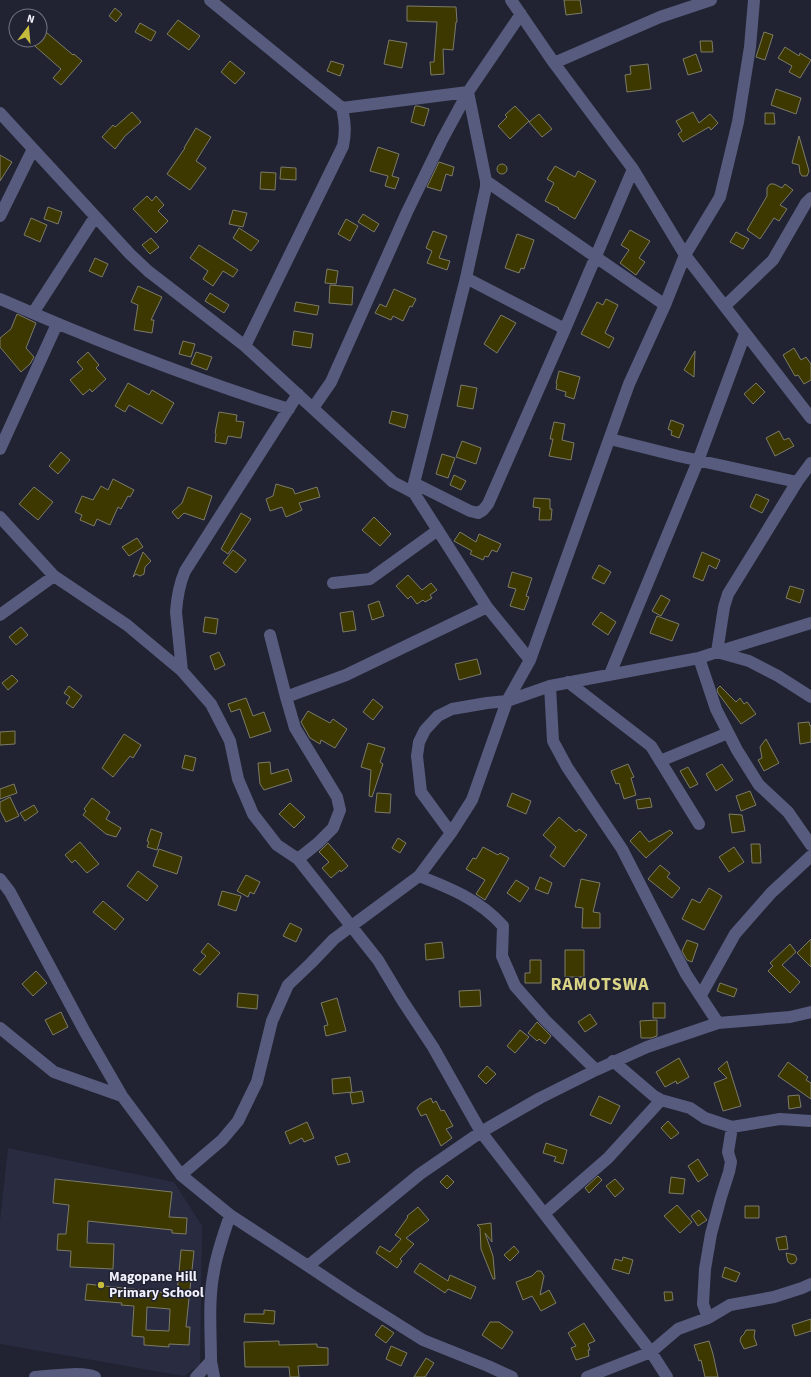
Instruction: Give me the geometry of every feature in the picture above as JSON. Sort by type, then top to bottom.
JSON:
[{"type":"street","points":[[210,0],[342,108],[346,128],[343,146],[245,346]]},
{"type":"street","points":[[512,0],[554,63],[633,169],[685,255],[811,418]]},
{"type":"street","points":[[554,63],[660,17],[711,0]]},
{"type":"street","points":[[181,1175],[222,1140],[238,1121],[257,1082],[272,1021],[288,986],[334,939],[419,876],[451,833],[472,800],[507,701],[530,660],[629,384],[665,305],[685,255],[720,197],[738,122],[750,47],[754,0]]},
{"type":"street","points":[[313,408],[331,382],[407,212],[442,140],[468,92],[521,14]]},
{"type":"street","points":[[342,108],[468,92]]},
{"type":"street","points":[[468,92],[486,181],[485,193],[466,278],[414,488],[438,530],[487,607],[530,660]]},
{"type":"street","points":[[0,113],[95,217],[148,271],[245,346],[393,482],[414,488],[478,513],[488,504],[633,169]]},
{"type":"street","points":[[0,216],[33,149]]},
{"type":"street","points":[[486,181],[665,305]]},
{"type":"street","points":[[725,306],[773,260],[806,203],[811,198]]},
{"type":"street","points":[[33,313],[95,217]]},
{"type":"street","points":[[466,278],[565,329]]},
{"type":"street","points":[[0,299],[57,324],[173,369],[289,409]]},
{"type":"street","points":[[0,449],[57,324]]},
{"type":"street","points":[[610,674],[698,461],[745,334]]},
{"type":"street","points":[[182,671],[176,612],[181,581],[185,571],[298,394]]},
{"type":"street","points":[[610,439],[698,461],[797,482]]},
{"type":"street","points":[[717,652],[724,607],[728,594],[797,482],[811,463]]},
{"type":"street","points":[[0,517],[54,576],[127,625],[182,671],[211,704],[230,741],[238,779],[253,814],[277,845],[298,858],[378,960],[433,1047],[481,1132],[651,1352],[667,1377]]},
{"type":"street","points":[[333,583],[370,579],[438,530]]},
{"type":"street","points":[[0,615],[54,576]]},
{"type":"street","points":[[286,697],[346,676],[487,607]]},
{"type":"street","points":[[451,833],[421,792],[417,756],[419,742],[425,730],[438,716],[452,710],[487,703],[507,701],[550,686],[568,682],[699,658],[811,623]]},
{"type":"street","points":[[270,635],[295,728],[337,797],[340,810],[333,828],[318,843],[298,858]]},
{"type":"street","points":[[717,652],[749,661],[778,676],[811,697]]},
{"type":"street","points":[[699,658],[716,709],[737,750],[759,785],[788,812],[811,845]]},
{"type":"street","points":[[568,682],[651,746],[699,824]]},
{"type":"street","points":[[550,686],[553,741],[567,767],[622,849],[686,974],[718,1023]]},
{"type":"street","points":[[660,761],[728,733]]},
{"type":"street","points":[[701,995],[735,934],[771,893],[811,856]]},
{"type":"street","points":[[419,876],[458,892],[493,914],[502,926],[502,956],[515,986],[544,1020],[596,1070]]},
{"type":"street","points":[[0,879],[10,892],[78,1019],[122,1096],[181,1175],[230,1215],[423,1340],[512,1377]]},
{"type":"street","points":[[308,1266],[420,1174],[481,1132],[540,1098],[647,1047],[718,1023],[790,1016],[811,1012]]},
{"type":"street","points":[[0,1028],[54,1072],[122,1096]]},
{"type":"street","points":[[613,1062],[650,1093],[661,1100],[690,1108],[705,1118],[732,1127],[780,1119],[811,1121]]},
{"type":"street","points":[[545,1214],[608,1158],[661,1100]]},
{"type":"street","points":[[708,1318],[703,1304],[705,1269],[711,1234],[731,1162],[728,1152],[732,1127]]},
{"type":"street","points":[[214,1377],[211,1361],[213,1273],[221,1241],[230,1215]]},
{"type":"street","points":[[587,1377],[651,1352],[678,1329],[708,1318],[730,1305],[774,1297],[811,1284]]},
{"type":"street","points":[[196,1377],[211,1361]]},
{"type":"street","points":[[35,1377],[80,1374],[93,1375],[95,1377]]},
{"type":"shaded area","name":"Magopane Hill Primary School","points":[[8,1148],[174,1182],[202,1226],[200,1365],[184,1376],[0,1344],[0,1221]]},
{"type":"building","points":[[564,0],[580,0],[582,13],[566,15]]},
{"type":"building","points":[[407,6],[456,7],[457,22],[453,50],[443,49],[444,74],[431,75],[430,62],[434,62],[437,22],[407,21]]},
{"type":"building","points":[[115,8],[122,14],[116,22],[109,16]]},
{"type":"building","points":[[178,20],[200,36],[189,50],[167,34]]},
{"type":"building","points":[[140,23],[156,32],[151,41],[135,32]]},
{"type":"building","points":[[764,32],[773,35],[765,60],[756,57]]},
{"type":"building","points":[[48,34],[82,61],[61,85],[53,78],[61,69],[37,48],[48,48]]},
{"type":"building","points":[[389,40],[407,43],[402,68],[384,64]]},
{"type":"building","points":[[700,41],[712,41],[713,52],[701,52]]},
{"type":"building","points":[[785,47],[799,56],[800,53],[811,60],[800,78],[789,72],[792,66],[778,58]]},
{"type":"building","points":[[696,54],[702,71],[688,75],[683,59]]},
{"type":"building","points":[[230,61],[245,73],[235,84],[221,72]]},
{"type":"building","points":[[331,61],[344,65],[340,76],[327,71]]},
{"type":"building","points":[[648,64],[651,89],[627,92],[625,75],[631,74],[630,66]]},
{"type":"building","points":[[776,89],[801,98],[796,114],[771,105]]},
{"type":"building","points":[[415,106],[429,109],[424,126],[411,122]]},
{"type":"building","points":[[515,106],[529,121],[510,139],[498,126],[507,117],[505,115]]},
{"type":"building","points":[[132,112],[141,122],[125,136],[115,149],[102,137],[113,125],[115,127]]},
{"type":"building","points":[[693,112],[699,123],[710,114],[718,123],[711,130],[709,127],[683,142],[678,134],[682,131],[676,121]]},
{"type":"building","points":[[765,113],[774,113],[775,124],[765,124]]},
{"type":"building","points":[[539,114],[552,129],[542,137],[529,122]]},
{"type":"building","points":[[196,128],[211,137],[196,161],[206,168],[190,190],[167,174],[185,148]]},
{"type":"building","points":[[799,136],[809,171],[807,176],[802,176],[799,165],[792,163]]},
{"type":"building","points":[[378,147],[399,154],[392,176],[399,178],[395,189],[385,186],[388,176],[370,171]]},
{"type":"building","points":[[0,155],[12,162],[0,181]]},
{"type":"building","points":[[439,162],[454,167],[452,176],[446,174],[441,191],[427,187]]},
{"type":"building","points":[[500,164],[504,164],[506,165],[506,173],[500,174],[497,171],[497,167]]},
{"type":"building","points":[[555,166],[575,177],[578,171],[596,181],[575,219],[558,209],[559,208],[545,201],[554,183],[547,179]]},
{"type":"building","points":[[281,167],[296,168],[296,180],[280,179]]},
{"type":"building","points":[[261,172],[276,173],[275,190],[260,189]]},
{"type":"building","points":[[770,184],[774,184],[782,188],[785,184],[793,190],[780,205],[787,209],[779,221],[774,218],[760,239],[747,230],[767,196],[767,188]]},
{"type":"building","points":[[147,196],[152,201],[156,196],[164,205],[158,211],[168,221],[156,233],[133,209]]},
{"type":"building","points":[[48,207],[62,212],[58,224],[44,219]]},
{"type":"building","points":[[233,210],[247,213],[243,227],[229,224]]},
{"type":"building","points":[[363,214],[379,224],[374,232],[358,222]]},
{"type":"building","points":[[31,218],[47,225],[40,242],[24,235]]},
{"type":"building","points":[[346,219],[358,226],[350,241],[338,234]]},
{"type":"building","points":[[239,228],[259,241],[251,251],[233,238]]},
{"type":"building","points":[[630,230],[650,241],[639,258],[645,262],[636,275],[620,263],[629,250],[621,245]]},
{"type":"building","points":[[433,231],[447,236],[439,258],[450,261],[447,270],[427,263],[432,251],[426,248]]},
{"type":"building","points":[[736,232],[749,239],[743,249],[730,242]]},
{"type":"building","points":[[517,234],[534,240],[524,269],[521,268],[519,273],[505,268]]},
{"type":"building","points":[[151,238],[159,247],[150,254],[142,245]]},
{"type":"building","points":[[199,245],[238,270],[233,277],[223,271],[213,286],[203,279],[208,271],[190,258]]},
{"type":"building","points":[[95,258],[108,264],[102,277],[89,271]]},
{"type":"building","points":[[327,269],[338,271],[336,284],[325,283]]},
{"type":"building","points":[[330,285],[353,287],[352,305],[329,303]]},
{"type":"building","points":[[138,286],[162,297],[151,320],[154,320],[152,333],[134,330],[138,305],[131,302]]},
{"type":"building","points":[[394,289],[416,299],[412,307],[410,306],[403,321],[393,316],[391,320],[375,313],[380,304],[386,307]]},
{"type":"building","points":[[210,293],[229,305],[224,313],[205,301]]},
{"type":"building","points":[[606,299],[618,305],[605,333],[614,338],[609,348],[581,334],[597,302],[603,305]]},
{"type":"building","points":[[296,302],[319,306],[317,315],[294,311]]},
{"type":"building","points":[[17,314],[36,323],[26,348],[34,357],[30,364],[21,372],[0,347],[0,338],[11,329]]},
{"type":"building","points":[[501,315],[516,323],[497,353],[484,344]]},
{"type":"building","points":[[294,331],[313,334],[311,348],[292,345]]},
{"type":"building","points":[[183,341],[195,344],[191,357],[179,354]]},
{"type":"building","points":[[794,348],[801,360],[806,357],[811,364],[811,380],[804,384],[798,375],[795,376],[783,355]]},
{"type":"building","points":[[695,351],[694,377],[684,370]]},
{"type":"building","points":[[88,352],[99,365],[96,368],[106,379],[92,392],[90,389],[83,395],[70,380],[83,369],[77,362]]},
{"type":"building","points":[[196,352],[212,357],[207,370],[191,364]]},
{"type":"building","points":[[559,371],[580,377],[574,399],[565,396],[566,392],[556,389]]},
{"type":"building","points":[[128,383],[149,395],[152,390],[174,403],[162,424],[129,405],[125,412],[115,406]]},
{"type":"building","points":[[756,383],[765,392],[753,404],[744,394]]},
{"type":"building","points":[[461,385],[477,388],[473,409],[457,406]]},
{"type":"building","points":[[392,411],[408,415],[405,428],[389,423]]},
{"type":"building","points":[[219,412],[237,415],[236,421],[244,422],[241,438],[228,436],[226,444],[215,442]]},
{"type":"building","points":[[671,420],[684,425],[679,438],[671,435],[672,431],[668,429]]},
{"type":"building","points":[[554,422],[565,424],[562,440],[574,443],[571,460],[549,456],[553,439],[550,439]]},
{"type":"building","points":[[779,431],[784,440],[789,438],[794,446],[775,456],[766,438]]},
{"type":"building","points":[[462,441],[481,448],[476,464],[456,457]]},
{"type":"building","points":[[61,452],[70,460],[58,474],[49,466]]},
{"type":"building","points":[[442,454],[455,458],[448,478],[436,474]]},
{"type":"building","points":[[454,475],[466,481],[461,490],[450,485]]},
{"type":"building","points":[[113,479],[134,490],[130,497],[128,496],[121,509],[118,507],[110,525],[97,519],[94,526],[80,520],[82,515],[75,512],[82,496],[93,500],[101,486],[108,490]]},
{"type":"building","points":[[276,484],[293,489],[295,494],[317,487],[320,497],[299,503],[302,510],[286,517],[282,507],[270,511],[266,499],[273,496]]},
{"type":"building","points":[[34,487],[53,502],[38,520],[19,504]]},
{"type":"building","points":[[188,487],[212,496],[204,520],[184,513],[178,519],[172,512],[182,503]]},
{"type":"building","points":[[756,494],[769,500],[762,513],[750,507]]},
{"type":"building","points":[[534,498],[550,499],[550,509],[552,509],[551,520],[539,520],[540,508],[533,507]]},
{"type":"building","points":[[241,513],[251,519],[228,554],[221,549]]},
{"type":"building","points":[[374,517],[391,534],[380,546],[362,530]]},
{"type":"building","points":[[460,532],[476,542],[479,534],[501,544],[497,552],[492,550],[488,557],[485,556],[483,560],[470,554],[472,551],[454,541]]},
{"type":"building","points":[[137,538],[143,547],[129,556],[122,547]]},
{"type":"building","points":[[233,550],[246,560],[236,573],[223,563]]},
{"type":"building","points":[[143,552],[151,561],[145,567],[144,574],[140,576],[136,574],[133,577]]},
{"type":"building","points":[[702,552],[720,560],[716,569],[709,565],[703,581],[693,577]]},
{"type":"building","points":[[599,565],[611,572],[604,584],[592,578]]},
{"type":"building","points":[[512,572],[532,578],[526,596],[529,597],[524,610],[510,606],[516,589],[508,587]]},
{"type":"building","points":[[408,575],[422,590],[431,583],[437,590],[430,595],[432,598],[425,602],[423,600],[417,604],[411,596],[408,599],[396,586]]},
{"type":"building","points":[[790,586],[804,590],[800,603],[786,598]]},
{"type":"building","points":[[661,595],[670,600],[661,616],[652,611]]},
{"type":"building","points":[[379,601],[384,616],[372,620],[368,605]]},
{"type":"building","points":[[353,611],[356,630],[343,632],[340,613]]},
{"type":"building","points":[[601,612],[616,622],[608,635],[592,624]]},
{"type":"building","points":[[657,616],[679,624],[672,641],[650,633]]},
{"type":"building","points":[[205,617],[218,619],[216,634],[203,632]]},
{"type":"building","points":[[21,627],[28,635],[16,645],[9,637]]},
{"type":"building","points":[[219,652],[225,665],[215,670],[210,656]]},
{"type":"building","points":[[477,659],[481,674],[459,680],[455,664]]},
{"type":"building","points":[[12,675],[18,681],[8,690],[2,683]]},
{"type":"building","points":[[69,686],[82,696],[73,708],[66,703],[70,697],[64,693]]},
{"type":"building","points":[[720,686],[736,702],[740,698],[744,704],[747,702],[756,714],[741,724],[718,693],[717,689]]},
{"type":"building","points":[[246,698],[253,716],[264,712],[271,731],[250,738],[240,709],[231,712],[228,704]]},
{"type":"building","points":[[373,699],[383,707],[373,720],[363,712]]},
{"type":"building","points":[[308,711],[330,723],[333,719],[347,729],[335,748],[321,740],[320,744],[310,738],[301,722]]},
{"type":"building","points":[[809,722],[811,726],[811,742],[800,744],[798,723]]},
{"type":"building","points":[[15,731],[15,744],[0,745],[0,732]]},
{"type":"building","points":[[124,734],[141,745],[133,758],[130,756],[113,777],[102,768]]},
{"type":"building","points":[[766,739],[779,763],[764,771],[758,760],[762,758],[760,747]]},
{"type":"building","points":[[368,743],[385,748],[380,762],[383,764],[372,797],[369,796],[371,770],[361,767]]},
{"type":"building","points":[[185,755],[196,758],[193,771],[182,768]]},
{"type":"building","points":[[270,762],[271,774],[288,769],[292,781],[264,790],[260,784],[258,763]]},
{"type":"building","points":[[628,764],[634,777],[631,778],[636,795],[624,799],[619,783],[616,784],[611,771]]},
{"type":"building","points":[[722,764],[733,780],[716,791],[706,774]]},
{"type":"building","points":[[688,767],[698,784],[690,788],[680,771]]},
{"type":"building","points":[[14,784],[17,793],[0,799],[0,789]]},
{"type":"building","points":[[750,791],[756,805],[741,811],[736,796]]},
{"type":"building","points":[[377,793],[391,794],[390,813],[375,812]]},
{"type":"building","points":[[512,793],[531,801],[526,814],[507,806]]},
{"type":"building","points":[[10,797],[19,816],[6,822],[0,810],[0,802]]},
{"type":"building","points":[[92,798],[110,812],[106,819],[121,828],[116,837],[106,834],[83,815],[86,811],[84,809]]},
{"type":"building","points":[[650,798],[652,807],[638,809],[636,800]]},
{"type":"building","points":[[290,803],[305,817],[294,828],[279,814]]},
{"type":"building","points":[[34,805],[38,812],[25,821],[20,813]]},
{"type":"building","points":[[729,814],[742,815],[745,831],[732,833]]},
{"type":"building","points":[[559,817],[576,832],[579,829],[587,835],[564,867],[550,856],[556,847],[543,835]]},
{"type":"building","points":[[151,829],[162,833],[157,850],[147,847],[149,842],[147,841]]},
{"type":"building","points":[[670,830],[673,833],[646,858],[630,841],[640,831],[649,842]]},
{"type":"building","points":[[398,838],[406,843],[400,853],[392,848]]},
{"type":"building","points":[[80,842],[99,864],[87,873],[75,860],[72,863],[65,855]]},
{"type":"building","points":[[328,843],[348,866],[341,872],[340,870],[331,878],[322,868],[329,862],[319,852]]},
{"type":"building","points":[[751,844],[760,844],[761,863],[752,863]]},
{"type":"building","points":[[483,847],[498,855],[500,853],[509,858],[485,900],[476,894],[485,880],[466,869],[473,858],[476,859]]},
{"type":"building","points":[[734,847],[744,862],[729,872],[719,857]]},
{"type":"building","points":[[159,849],[182,857],[177,874],[153,866]]},
{"type":"building","points":[[660,865],[670,873],[667,877],[680,888],[672,898],[648,879]]},
{"type":"building","points":[[138,871],[158,886],[147,901],[127,886]]},
{"type":"building","points":[[246,875],[260,882],[254,894],[250,892],[248,897],[237,891]]},
{"type":"building","points":[[540,877],[552,883],[548,894],[535,889]]},
{"type":"building","points":[[581,879],[600,883],[593,912],[600,913],[600,928],[582,928],[583,908],[575,907]]},
{"type":"building","points":[[516,880],[529,888],[520,902],[507,893]]},
{"type":"building","points":[[709,888],[722,896],[704,930],[682,919],[692,899],[700,903]]},
{"type":"building","points":[[222,891],[241,896],[236,911],[218,905]]},
{"type":"building","points":[[103,901],[124,919],[115,930],[93,912]]},
{"type":"building","points":[[290,923],[302,929],[296,942],[283,936]]},
{"type":"building","points":[[811,939],[811,967],[797,953]]},
{"type":"building","points":[[687,940],[698,944],[692,962],[687,960],[682,951]]},
{"type":"building","points":[[442,942],[444,958],[426,960],[425,944]]},
{"type":"building","points":[[208,943],[220,953],[200,975],[193,970],[206,956],[201,952]]},
{"type":"building","points":[[790,944],[796,952],[782,965],[800,982],[790,993],[768,971],[773,966],[770,963]]},
{"type":"building","points":[[565,950],[584,950],[584,977],[565,977]]},
{"type":"building","points":[[530,960],[541,960],[541,983],[525,983],[525,973],[530,973]]},
{"type":"building","points":[[36,971],[47,983],[33,996],[22,984]]},
{"type":"building","points":[[720,983],[737,989],[734,997],[717,991]]},
{"type":"building","points":[[480,990],[481,1006],[460,1007],[459,991]]},
{"type":"building","points":[[238,993],[258,995],[257,1009],[237,1007]]},
{"type":"building","points":[[337,998],[346,1031],[326,1036],[324,1026],[328,1025],[321,1003]]},
{"type":"building","points":[[653,1003],[665,1003],[665,1018],[653,1018]]},
{"type":"building","points":[[61,1012],[68,1027],[53,1035],[45,1020]]},
{"type":"building","points":[[590,1014],[597,1024],[585,1032],[578,1022]]},
{"type":"building","points":[[657,1020],[657,1036],[651,1038],[641,1038],[640,1021]]},
{"type":"building","points":[[537,1022],[551,1036],[545,1044],[539,1039],[537,1041],[528,1033]]},
{"type":"building","points":[[520,1030],[529,1037],[515,1053],[507,1046]]},
{"type":"building","points":[[679,1058],[689,1077],[677,1084],[676,1081],[665,1087],[656,1072]]},
{"type":"building","points":[[727,1061],[741,1106],[723,1111],[714,1083],[727,1078],[718,1069]]},
{"type":"building","points":[[788,1062],[808,1077],[806,1080],[811,1083],[811,1099],[778,1076]]},
{"type":"building","points":[[487,1066],[496,1074],[486,1084],[478,1076]]},
{"type":"building","points":[[350,1077],[352,1092],[333,1094],[332,1079]]},
{"type":"building","points":[[362,1091],[364,1102],[352,1104],[350,1093]]},
{"type":"building","points":[[799,1095],[801,1107],[789,1109],[788,1096]]},
{"type":"building","points":[[599,1096],[620,1106],[611,1124],[590,1115]]},
{"type":"building","points":[[431,1098],[433,1103],[436,1101],[441,1111],[444,1110],[453,1126],[446,1129],[452,1138],[441,1146],[426,1114],[421,1116],[417,1108],[421,1103]]},
{"type":"building","points":[[668,1121],[679,1133],[671,1139],[661,1128]]},
{"type":"building","points":[[307,1122],[314,1138],[304,1142],[302,1138],[290,1144],[285,1132]]},
{"type":"building","points":[[546,1143],[567,1150],[563,1164],[554,1161],[556,1157],[543,1153]]},
{"type":"building","points":[[347,1153],[350,1162],[338,1165],[335,1157]]},
{"type":"building","points":[[698,1159],[708,1175],[698,1182],[688,1166]]},
{"type":"building","points":[[447,1175],[454,1182],[447,1189],[440,1182]]},
{"type":"building","points":[[598,1176],[602,1180],[589,1193],[585,1188]]},
{"type":"building","points":[[671,1177],[685,1179],[683,1194],[669,1193]]},
{"type":"building","points":[[55,1179],[172,1192],[169,1217],[187,1218],[186,1234],[172,1233],[172,1230],[88,1221],[87,1243],[114,1244],[113,1269],[70,1267],[71,1251],[57,1250],[58,1234],[66,1234],[69,1205],[53,1203]]},
{"type":"building","points":[[615,1179],[624,1189],[615,1197],[606,1186]]},
{"type":"building","points":[[677,1205],[692,1222],[680,1233],[664,1216]]},
{"type":"building","points":[[745,1206],[759,1206],[759,1218],[745,1218]]},
{"type":"building","points":[[418,1207],[429,1220],[406,1238],[414,1244],[400,1259],[402,1261],[397,1268],[376,1253],[380,1246],[390,1252],[401,1239],[395,1235],[408,1217],[407,1216]]},
{"type":"building","points":[[699,1210],[707,1220],[698,1226],[691,1216]]},
{"type":"building","points":[[491,1223],[492,1242],[485,1233],[493,1256],[495,1279],[493,1279],[481,1249],[480,1228],[477,1225]]},
{"type":"building","points":[[786,1236],[788,1249],[779,1250],[776,1238]]},
{"type":"building","points":[[514,1246],[519,1252],[510,1261],[504,1255]]},
{"type":"building","points":[[181,1250],[194,1251],[186,1327],[190,1327],[189,1345],[169,1344],[169,1347],[144,1345],[144,1337],[132,1336],[134,1306],[121,1305],[122,1303],[85,1300],[87,1284],[177,1294]],"holes":[[[147,1307],[170,1309],[169,1331],[146,1330]]]},
{"type":"building","points":[[786,1253],[795,1255],[797,1259],[795,1263],[791,1264],[788,1262]]},
{"type":"building","points":[[623,1257],[633,1260],[629,1274],[612,1269],[615,1259],[622,1261]]},
{"type":"building","points":[[420,1263],[448,1281],[450,1275],[476,1287],[471,1299],[448,1289],[445,1293],[414,1272]]},
{"type":"building","points":[[725,1267],[740,1273],[736,1282],[722,1277]]},
{"type":"building","points":[[537,1271],[541,1271],[544,1276],[540,1295],[549,1290],[556,1303],[541,1311],[532,1296],[523,1300],[516,1282],[532,1276]]},
{"type":"building","points":[[664,1292],[672,1292],[673,1300],[665,1301]]},
{"type":"building","points":[[264,1310],[275,1311],[274,1324],[244,1322],[245,1314],[264,1314]]},
{"type":"building","points":[[811,1319],[811,1331],[795,1336],[792,1325]]},
{"type":"building","points":[[490,1322],[499,1322],[513,1332],[502,1349],[482,1335]]},
{"type":"building","points":[[584,1323],[595,1341],[588,1344],[590,1350],[588,1350],[589,1356],[576,1360],[571,1348],[576,1346],[568,1333]]},
{"type":"building","points":[[382,1325],[394,1333],[386,1343],[375,1335]]},
{"type":"building","points":[[746,1330],[755,1330],[754,1337],[757,1345],[744,1349],[740,1341]]},
{"type":"building","points":[[279,1341],[279,1345],[317,1344],[317,1347],[328,1348],[328,1365],[298,1366],[299,1377],[290,1377],[289,1367],[245,1367],[244,1342]]},
{"type":"building","points":[[709,1341],[718,1377],[705,1377],[701,1360],[699,1361],[694,1345]]},
{"type":"building","points":[[391,1346],[407,1353],[401,1366],[386,1359]]},
{"type":"building","points":[[426,1358],[434,1363],[425,1377],[414,1377]]},
{"type":"place","name":"Magopane Hill Primary School","points":[[101,1285]]},
{"type":"district","name":"RAMOTSWA","points":[[600,984]]}]
